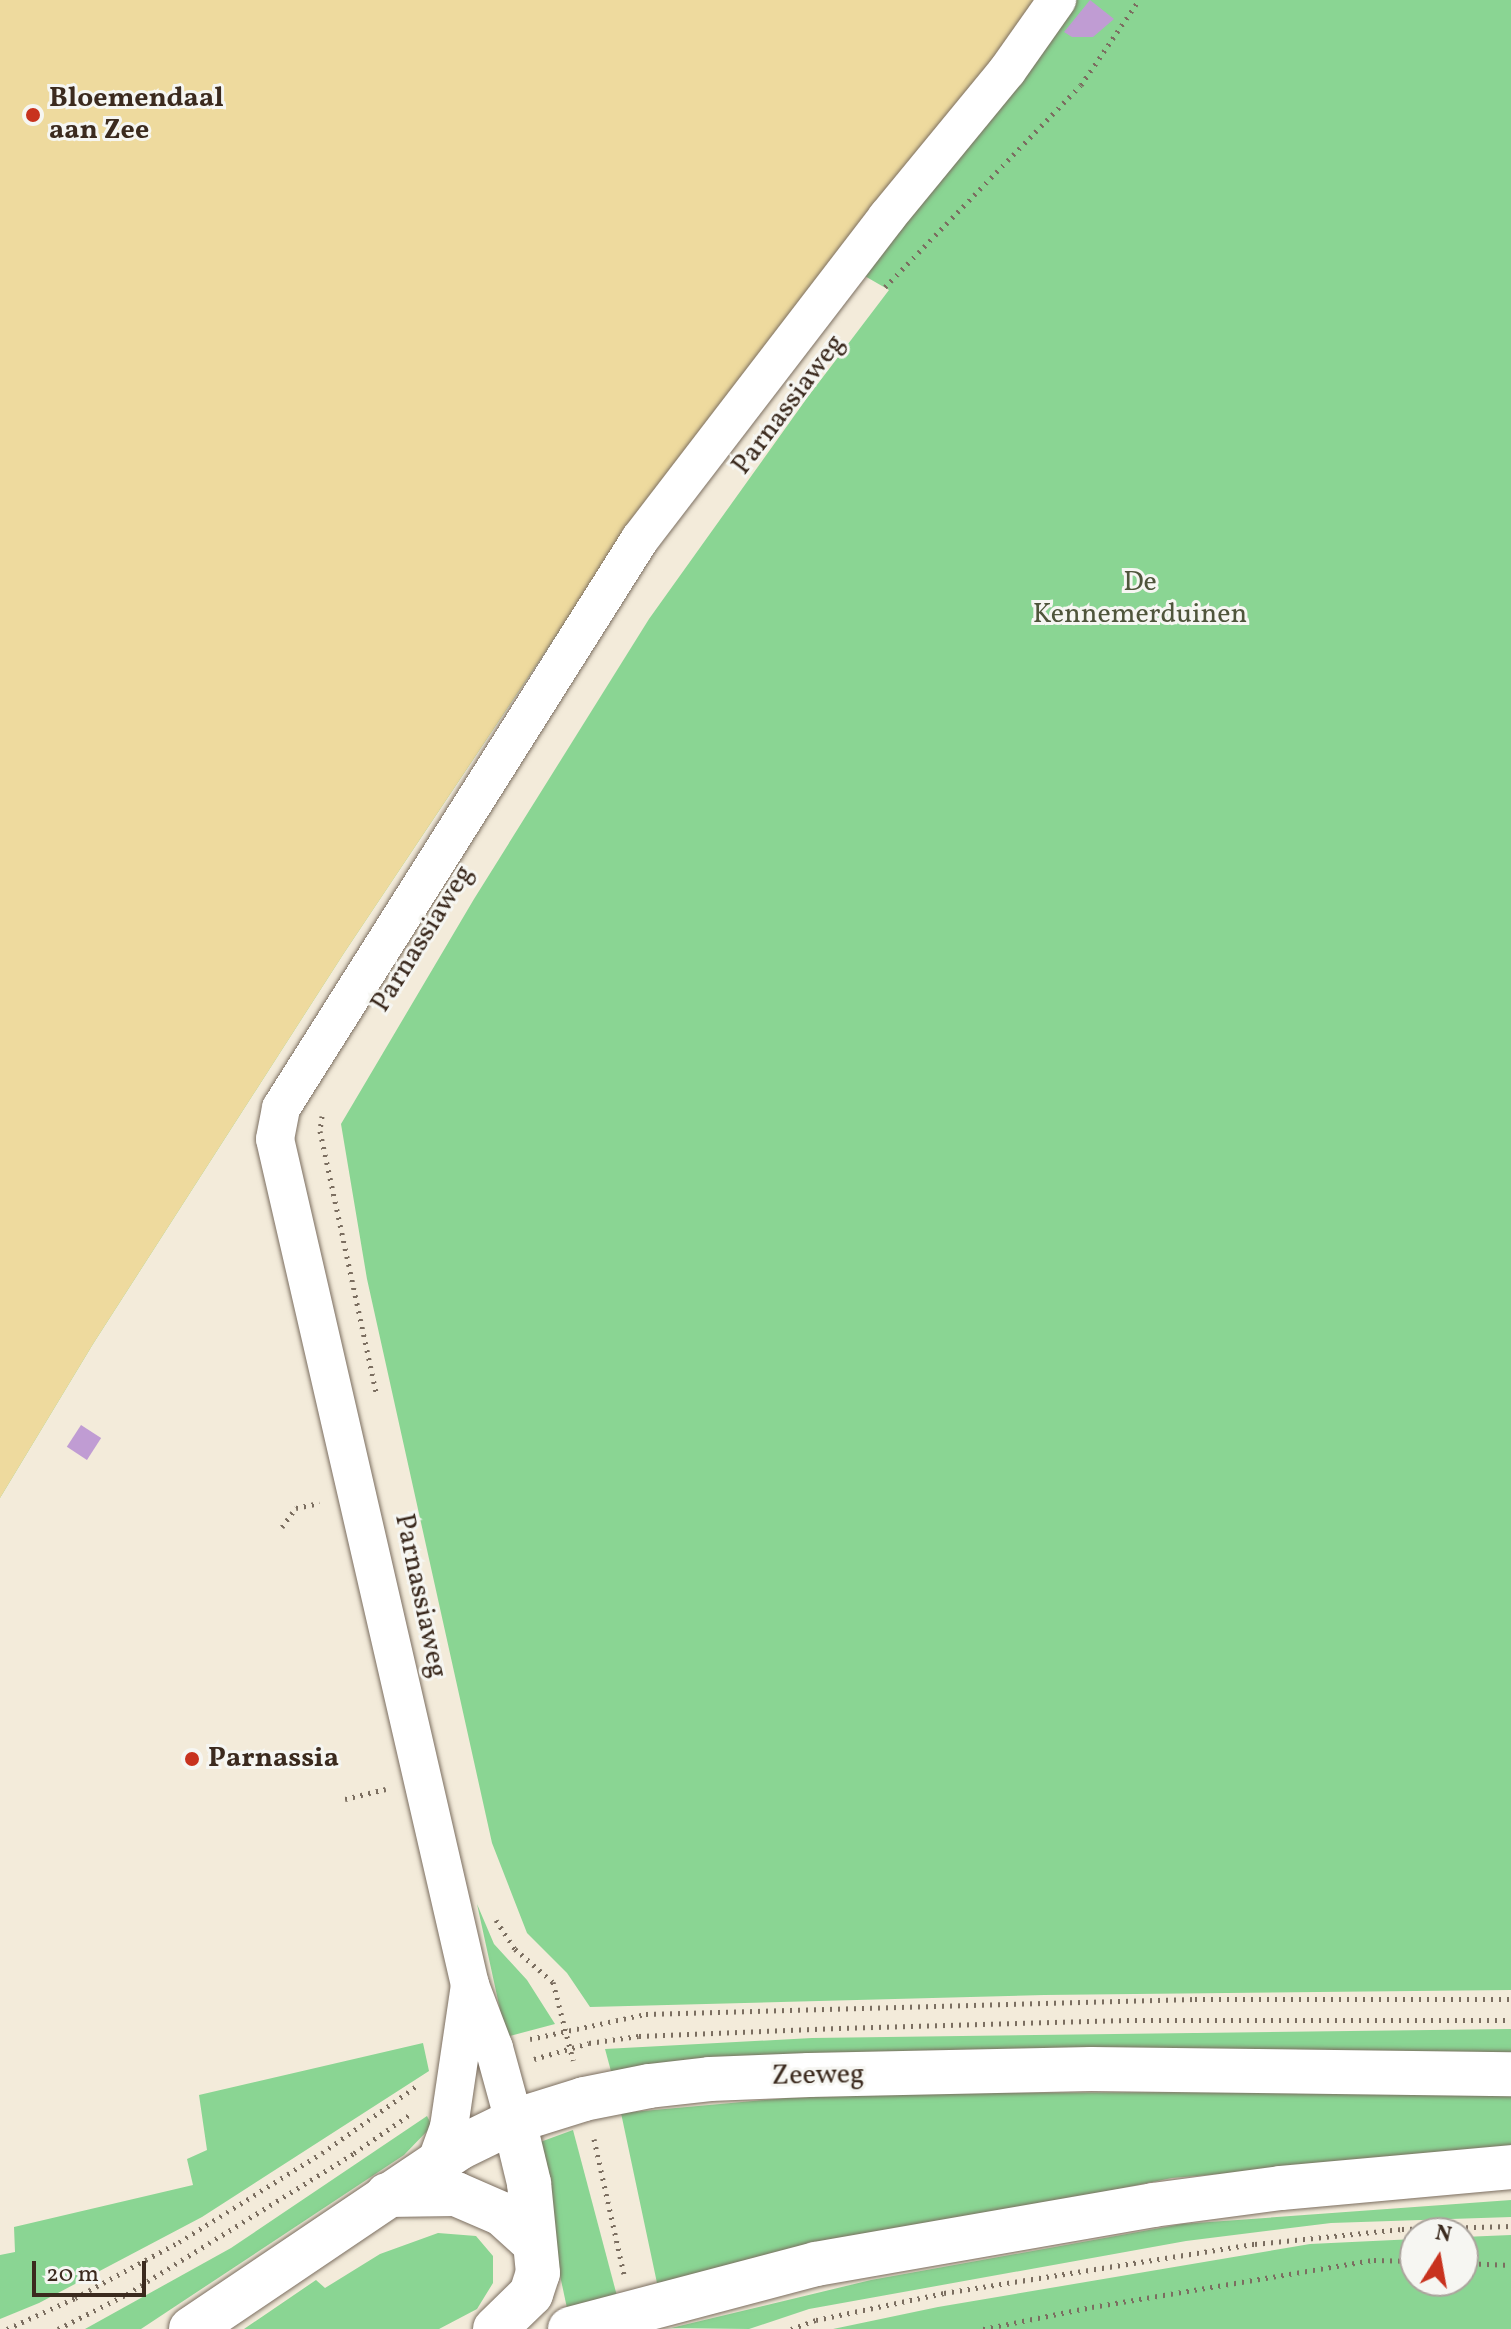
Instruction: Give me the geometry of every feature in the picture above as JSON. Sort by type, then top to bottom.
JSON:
[{"type":"main road","name":"Zeeweg","points":[[191,2329],[436,2163],[514,2121],[584,2099],[710,2079],[809,2075],[1091,2069],[1511,2074]]},
{"type":"main road","points":[[495,2329],[526,2300],[536,2284],[529,2183],[514,2121]]},
{"type":"main road","points":[[570,2329],[816,2264],[1153,2205],[1281,2188],[1511,2167]]},
{"type":"main road","points":[[386,2195],[456,2194],[502,2214],[533,2242]]},
{"type":"street","name":"Parnassiaweg","points":[[514,2121],[470,1985],[275,1139],[281,1108],[640,539],[877,229],[1007,71],[1057,0]]},
{"type":"street","name":"Parnassiaweg","points":[[1007,71],[1058,25],[1077,0]]},
{"type":"street","name":"Parnassiaweg","points":[[436,2163],[449,2127],[470,1985]]},
{"type":"path","points":[[882,290],[1081,85],[1139,0]]},
{"type":"path","points":[[323,1108],[320,1131],[377,1395]]},
{"type":"path","points":[[282,1527],[296,1508],[332,1500]]},
{"type":"path","points":[[345,1799],[399,1786]]},
{"type":"path","points":[[494,1917],[515,1949],[553,1982],[584,2099],[633,2311]]},
{"type":"path","points":[[499,2069],[570,2049]]},
{"type":"path","points":[[58,2329],[127,2294],[354,2153],[455,2086]]},
{"type":"path","points":[[791,2329],[816,2320],[944,2293],[1255,2244],[1402,2229],[1511,2226]]},
{"type":"path","points":[[983,2329],[1092,2307],[1374,2260],[1399,2261]]},
{"type":"path","points":[[1479,2264],[1511,2265]]},
{"type":"green space","name":"De Kennemerduinen","points":[[124,0],[1511,0],[1511,1990],[1044,1995],[590,2007],[567,1973],[527,1933],[492,1843],[367,1279],[341,1124],[474,899],[649,619],[807,398],[889,290],[837,260],[607,559],[344,953],[93,1344],[0,1498]]},
{"type":"green space","points":[[477,1904],[494,1944],[527,1980],[555,2024],[506,2037]]},
{"type":"green space","points":[[1511,2029],[1511,2057],[612,2075],[605,2049],[812,2038]]},
{"type":"green space","points":[[423,2043],[429,2071],[202,2217],[39,2303],[0,2319],[0,2255],[15,2252],[14,2227],[193,2185],[187,2159],[207,2150],[199,2095]]},
{"type":"green space","points":[[935,2093],[1511,2095],[1511,2150],[1172,2178],[657,2283],[621,2113],[787,2098]]},
{"type":"green space","points":[[427,2116],[432,2126],[404,2155],[141,2329],[85,2329],[231,2248]]},
{"type":"green space","points":[[573,2130],[617,2296],[567,2308],[532,2145]]},
{"type":"green space","points":[[1511,2200],[1511,2217],[1399,2217],[1399,2221],[1331,2223],[1186,2241],[809,2309],[749,2329],[671,2328],[871,2280],[1182,2224]]},
{"type":"green space","points":[[438,2233],[476,2236],[493,2256],[493,2283],[477,2309],[439,2329],[244,2329],[316,2280],[325,2288],[380,2254]]},
{"type":"green space","points":[[1511,2235],[1511,2329],[833,2329],[938,2307],[1310,2244],[1399,2240],[1399,2297],[1479,2297],[1479,2236]]},
{"type":"sand","points":[[0,0],[1040,0],[607,559],[344,953],[93,1344],[0,1498]]},
{"type":"building","points":[[1090,0],[1114,19],[1093,37],[1072,37],[1064,32]]},
{"type":"building","points":[[81,1425],[101,1438],[87,1460],[67,1447]]},
{"type":"place","name":"Bloemendaal aan Zee","points":[[33,115]]},
{"type":"place","name":"Parnassia","points":[[192,1759]]}]
